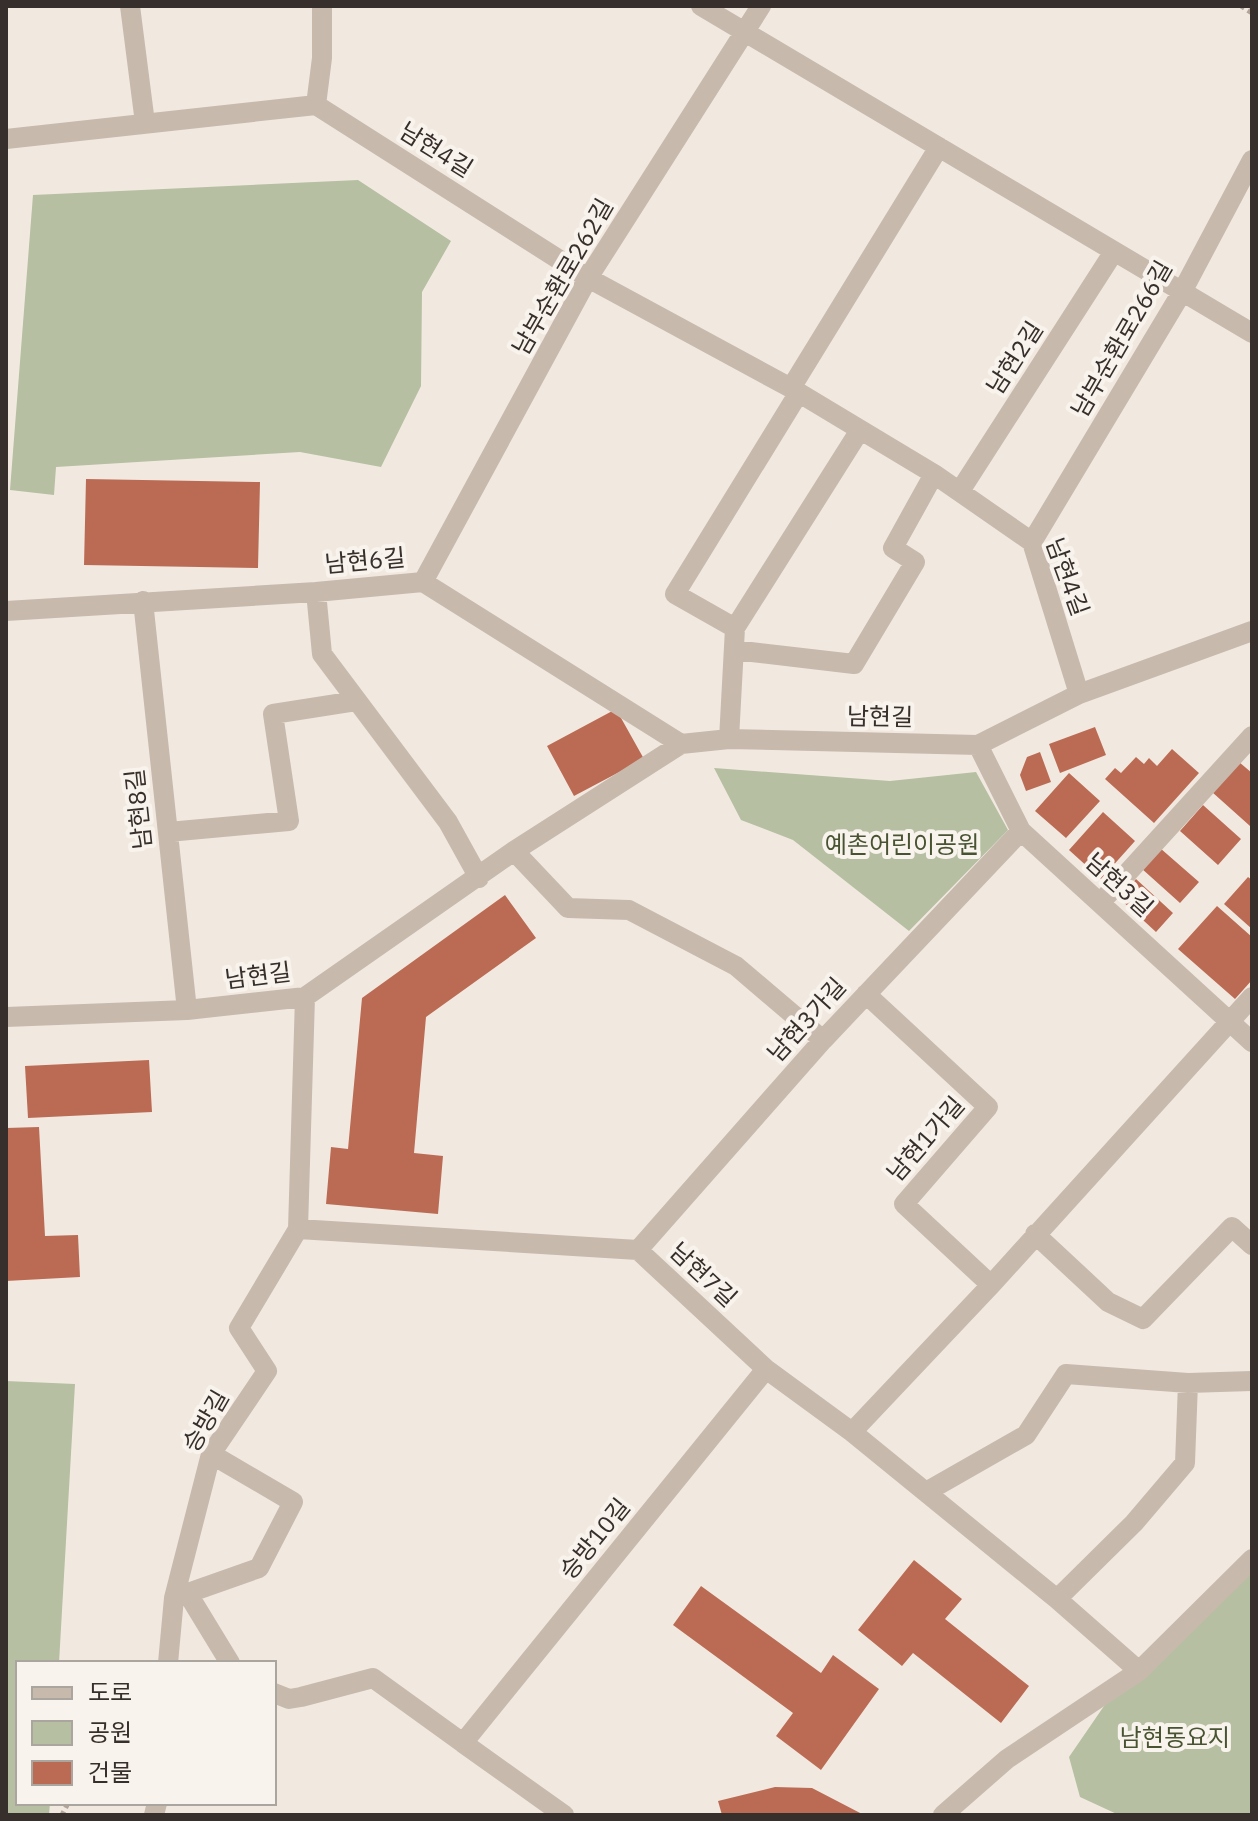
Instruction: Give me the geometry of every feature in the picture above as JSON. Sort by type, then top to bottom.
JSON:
[{"type":"street","points":[[130,6],[145,123]]},
{"type":"street","points":[[6,139],[316,105],[322,58],[322,6]]},
{"type":"street","points":[[701,6],[1252,333]]},
{"type":"street","name":"남부순환로262길","points":[[423,582],[588,278],[761,6]]},
{"type":"street","name":"남현4길","points":[[316,105],[588,278],[795,391],[934,474],[1032,542],[1079,694]]},
{"type":"street","points":[[735,628],[675,594],[939,147]]},
{"type":"street","name":"남부순환로266길","points":[[1032,542],[1182,292],[1252,160]]},
{"type":"street","name":"남현2길","points":[[960,491],[1113,253]]},
{"type":"street","points":[[729,739],[735,628],[860,430]]},
{"type":"street","points":[[734,650],[854,664],[915,562],[893,548],[934,474]]},
{"type":"street","name":"남현6길","points":[[6,611],[316,592],[423,582],[681,744]]},
{"type":"street","points":[[316,592],[322,654],[448,822],[479,878]]},
{"type":"street","name":"남현8길","points":[[143,601],[187,1010]]},
{"type":"street","name":"남현길","points":[[6,1017],[187,1010],[305,997],[514,851],[681,744],[729,739],[978,745],[1079,694],[1252,631]]},
{"type":"street","points":[[168,832],[289,821],[273,714],[356,701]]},
{"type":"street","points":[[1100,903],[1252,736]]},
{"type":"street","name":"남현3길","points":[[978,745],[1021,831],[1252,1042]]},
{"type":"street","name":"남현3가길","points":[[638,1250],[823,1040],[1021,831]]},
{"type":"street","points":[[514,851],[568,908],[629,910],[736,966],[823,1040]]},
{"type":"street","name":"남현1가길","points":[[866,994],[988,1107],[904,1204],[991,1285]]},
{"type":"street","points":[[298,1229],[305,997]]},
{"type":"street","points":[[852,1432],[991,1285],[1252,997]]},
{"type":"street","points":[[1035,1234],[1108,1302],[1143,1319],[1232,1227],[1252,1245]]},
{"type":"street","name":"남현7길","points":[[298,1229],[638,1250],[766,1369],[852,1432],[1057,1599],[1139,1671]]},
{"type":"street","name":"승방길","points":[[168,1661],[211,1454],[267,1371],[239,1328],[298,1229]]},
{"type":"street","name":"승방10길","points":[[463,1743],[766,1369]]},
{"type":"street","points":[[926,1492],[1026,1435],[1066,1374],[1188,1383],[1252,1381]]},
{"type":"street","points":[[1057,1599],[1134,1523],[1185,1463],[1188,1383]]},
{"type":"street","points":[[211,1454],[293,1502],[259,1568],[181,1596],[229,1661]]},
{"type":"street","points":[[943,1815],[1007,1759],[1139,1671],[1252,1559]]},
{"type":"street","points":[[276,1694],[289,1699],[373,1678],[564,1815]]},
{"type":"path","points":[[1241,6],[1252,13]]},
{"type":"green space","points":[[358,180],[451,241],[422,292],[421,386],[381,467],[300,452],[56,467],[54,495],[10,490],[33,195]]},
{"type":"green space","name":"예촌어린이공원","points":[[714,768],[890,781],[976,772],[1008,830],[909,931],[793,840],[741,820]]},
{"type":"green space","points":[[6,1381],[75,1384],[59,1661],[16,1661],[16,1805],[50,1805],[49,1815],[6,1815]]},
{"type":"green space","name":"남현동요지","points":[[1252,1566],[1252,1815],[1119,1815],[1080,1797],[1069,1757],[1115,1690]]},
{"type":"building","points":[[86,479],[260,482],[258,568],[84,565]]},
{"type":"building","points":[[616,709],[644,759],[574,796],[547,746]]},
{"type":"building","points":[[1095,727],[1106,755],[1060,773],[1049,744]]},
{"type":"building","points":[[1172,749],[1199,773],[1154,823],[1105,779],[1115,768],[1121,773],[1136,757],[1144,764],[1149,758],[1157,766]]},
{"type":"building","points":[[1040,752],[1051,782],[1026,791],[1020,775],[1027,757]]},
{"type":"building","points":[[1239,762],[1252,773],[1250,826],[1212,792]]},
{"type":"building","points":[[1069,773],[1100,801],[1066,838],[1035,811]]},
{"type":"building","points":[[1203,805],[1241,839],[1218,865],[1180,831]]},
{"type":"building","points":[[1103,812],[1135,841],[1101,879],[1069,850]]},
{"type":"building","points":[[1160,848],[1199,882],[1180,903],[1141,868]]},
{"type":"building","points":[[1248,877],[1252,880],[1252,929],[1224,904]]},
{"type":"building","points":[[1136,879],[1173,913],[1156,932],[1119,898]]},
{"type":"building","points":[[505,895],[536,938],[426,1017],[414,1153],[443,1156],[438,1214],[326,1204],[331,1147],[348,1149],[362,998]]},
{"type":"building","points":[[1217,906],[1252,937],[1252,980],[1235,999],[1178,949]]},
{"type":"building","points":[[149,1060],[152,1112],[28,1118],[25,1066]]},
{"type":"building","points":[[39,1127],[45,1236],[78,1235],[80,1277],[6,1281],[6,1128]]},
{"type":"building","points":[[914,1560],[962,1599],[945,1619],[1029,1686],[1001,1723],[913,1653],[902,1666],[858,1630]]},
{"type":"building","points":[[701,1586],[821,1673],[833,1655],[879,1689],[821,1770],[776,1736],[793,1713],[673,1625]]},
{"type":"building","points":[[775,1787],[812,1788],[864,1815],[722,1815],[718,1801]]}]
